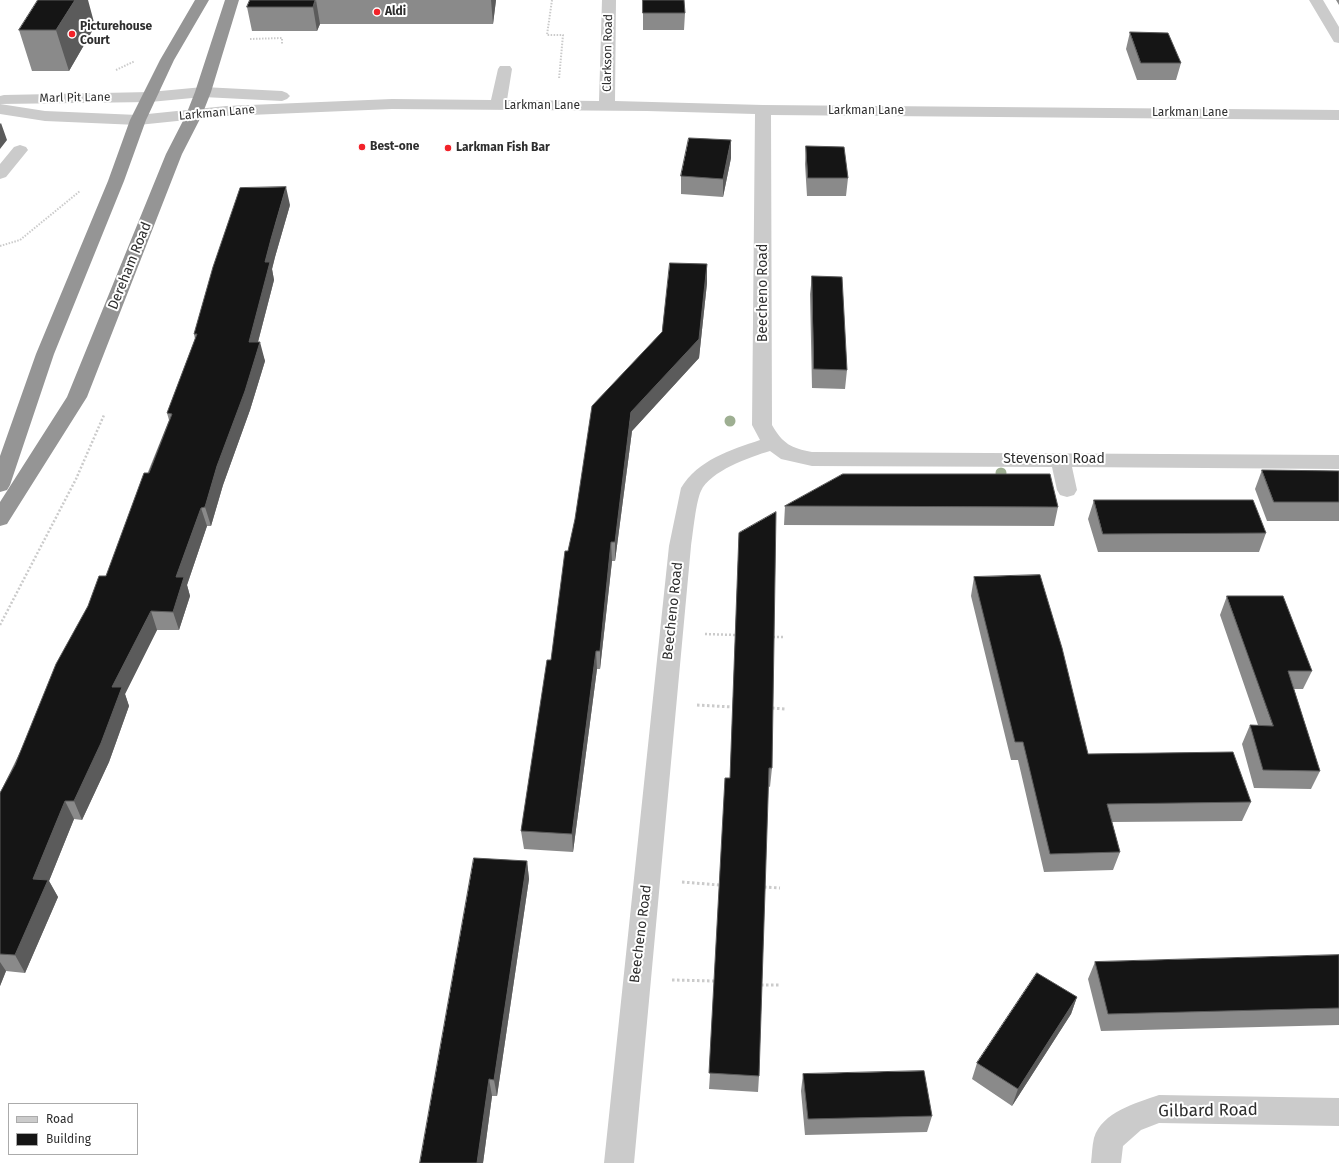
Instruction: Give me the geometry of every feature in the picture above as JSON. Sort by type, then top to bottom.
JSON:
[{"type":"highway","points":[[0,485],[44,354],[116,181],[138,120],[167,60],[202,0]]},
{"type":"highway","name":"Dereham Road","points":[[0,519],[77,397],[174,154],[194,115],[203,92],[232,0]]},
{"type":"street","name":"Clarkson Road","points":[[607,107],[609,0]]},
{"type":"street","points":[[1316,0],[1339,38]]},
{"type":"street","points":[[498,106],[505,69]]},
{"type":"street","name":"Larkman Lane","points":[[150,97],[203,92],[266,94],[392,104]]},
{"type":"street","name":"Marl Pit Lane","points":[[0,100],[150,97]]},
{"type":"street","name":"Larkman Lane","points":[[138,120],[226,111],[392,104],[726,108],[763,110],[1339,115]]},
{"type":"street","name":"Marl Pit Lane","points":[[0,109],[45,116],[138,120]]},
{"type":"street","name":"Beecheno Road","points":[[619,1163],[636,978],[648,880],[678,562],[691,488],[711,468],[736,455],[772,443],[762,425],[763,110]]},
{"type":"street","points":[[0,174],[20,150]]},
{"type":"street","name":"Stevenson Road","points":[[772,443],[788,454],[812,459],[1060,459],[1339,462]]},
{"type":"street","points":[[1060,459],[1067,490]]},
{"type":"street","name":"Gilbard Road","points":[[1106,1163],[1109,1139],[1132,1119],[1159,1109],[1339,1112]]},
{"type":"path","points":[[552,0],[547,35],[563,35],[559,80]]},
{"type":"path","points":[[246,39],[282,38],[282,44]]},
{"type":"path","points":[[0,246],[20,240],[80,190]]},
{"type":"path","points":[[773,637],[784,637]]},
{"type":"path","points":[[772,708],[785,709]]},
{"type":"path","points":[[764,887],[780,888]]},
{"type":"path","points":[[761,985],[779,985]]},
{"type":"building","points":[[38,0],[75,0],[56,30],[19,30]]},
{"type":"building","points":[[250,0],[315,0],[313,7],[247,7]]},
{"type":"building","points":[[643,0],[684,0],[685,13],[643,13]]},
{"type":"building","points":[[1130,32],[1168,33],[1181,63],[1141,63]]},
{"type":"building","points":[[689,138],[731,140],[723,179],[681,176]]},
{"type":"building","points":[[806,146],[844,147],[848,178],[808,178]]},
{"type":"building","points":[[286,187],[265,262],[270,262],[249,342],[260,342],[245,391],[217,466],[205,507],[201,508],[176,577],[184,577],[173,612],[151,611],[112,687],[122,687],[101,743],[74,801],[65,801],[33,879],[48,880],[15,955],[0,954],[0,793],[15,765],[56,664],[88,606],[99,576],[106,576],[144,473],[149,473],[172,414],[167,413],[197,334],[194,334],[213,267],[240,188]]},
{"type":"building","points":[[670,263],[707,264],[699,339],[631,412],[615,542],[611,542],[600,651],[596,651],[572,834],[521,831],[547,660],[551,660],[565,551],[568,551],[575,519],[592,406],[662,332]]},
{"type":"building","points":[[812,276],[842,277],[847,370],[814,369]]},
{"type":"building","points":[[1262,470],[1339,471],[1339,502],[1274,502]]},
{"type":"building","points":[[843,474],[1050,474],[1058,507],[785,506]]},
{"type":"building","points":[[1094,500],[1253,500],[1266,533],[1103,534]]},
{"type":"building","points":[[776,512],[772,768],[769,768],[759,1076],[709,1073],[725,778],[730,778],[739,533]]},
{"type":"building","points":[[1040,575],[1062,648],[1088,754],[1233,752],[1251,802],[1107,804],[1120,852],[1050,854],[1023,742],[1015,742],[974,577]]},
{"type":"building","points":[[1227,596],[1283,596],[1312,671],[1288,671],[1320,771],[1263,770],[1250,725],[1273,726]]},
{"type":"building","points":[[474,858],[527,861],[494,1080],[489,1079],[477,1163],[420,1163]]},
{"type":"building","points":[[1339,955],[1339,1008],[1108,1014],[1095,962]]},
{"type":"building","points":[[1037,973],[1077,997],[1018,1089],[977,1063]]},
{"type":"building","points":[[924,1071],[932,1116],[808,1119],[803,1074]]},
{"type":"place","name":"Aldi","points":[[377,12]]},
{"type":"place","name":"Picturehouse Court","points":[[72,34]]},
{"type":"place","name":"Best-one","points":[[362,147]]},
{"type":"place","name":"Larkman Fish Bar","points":[[448,148]]}]
